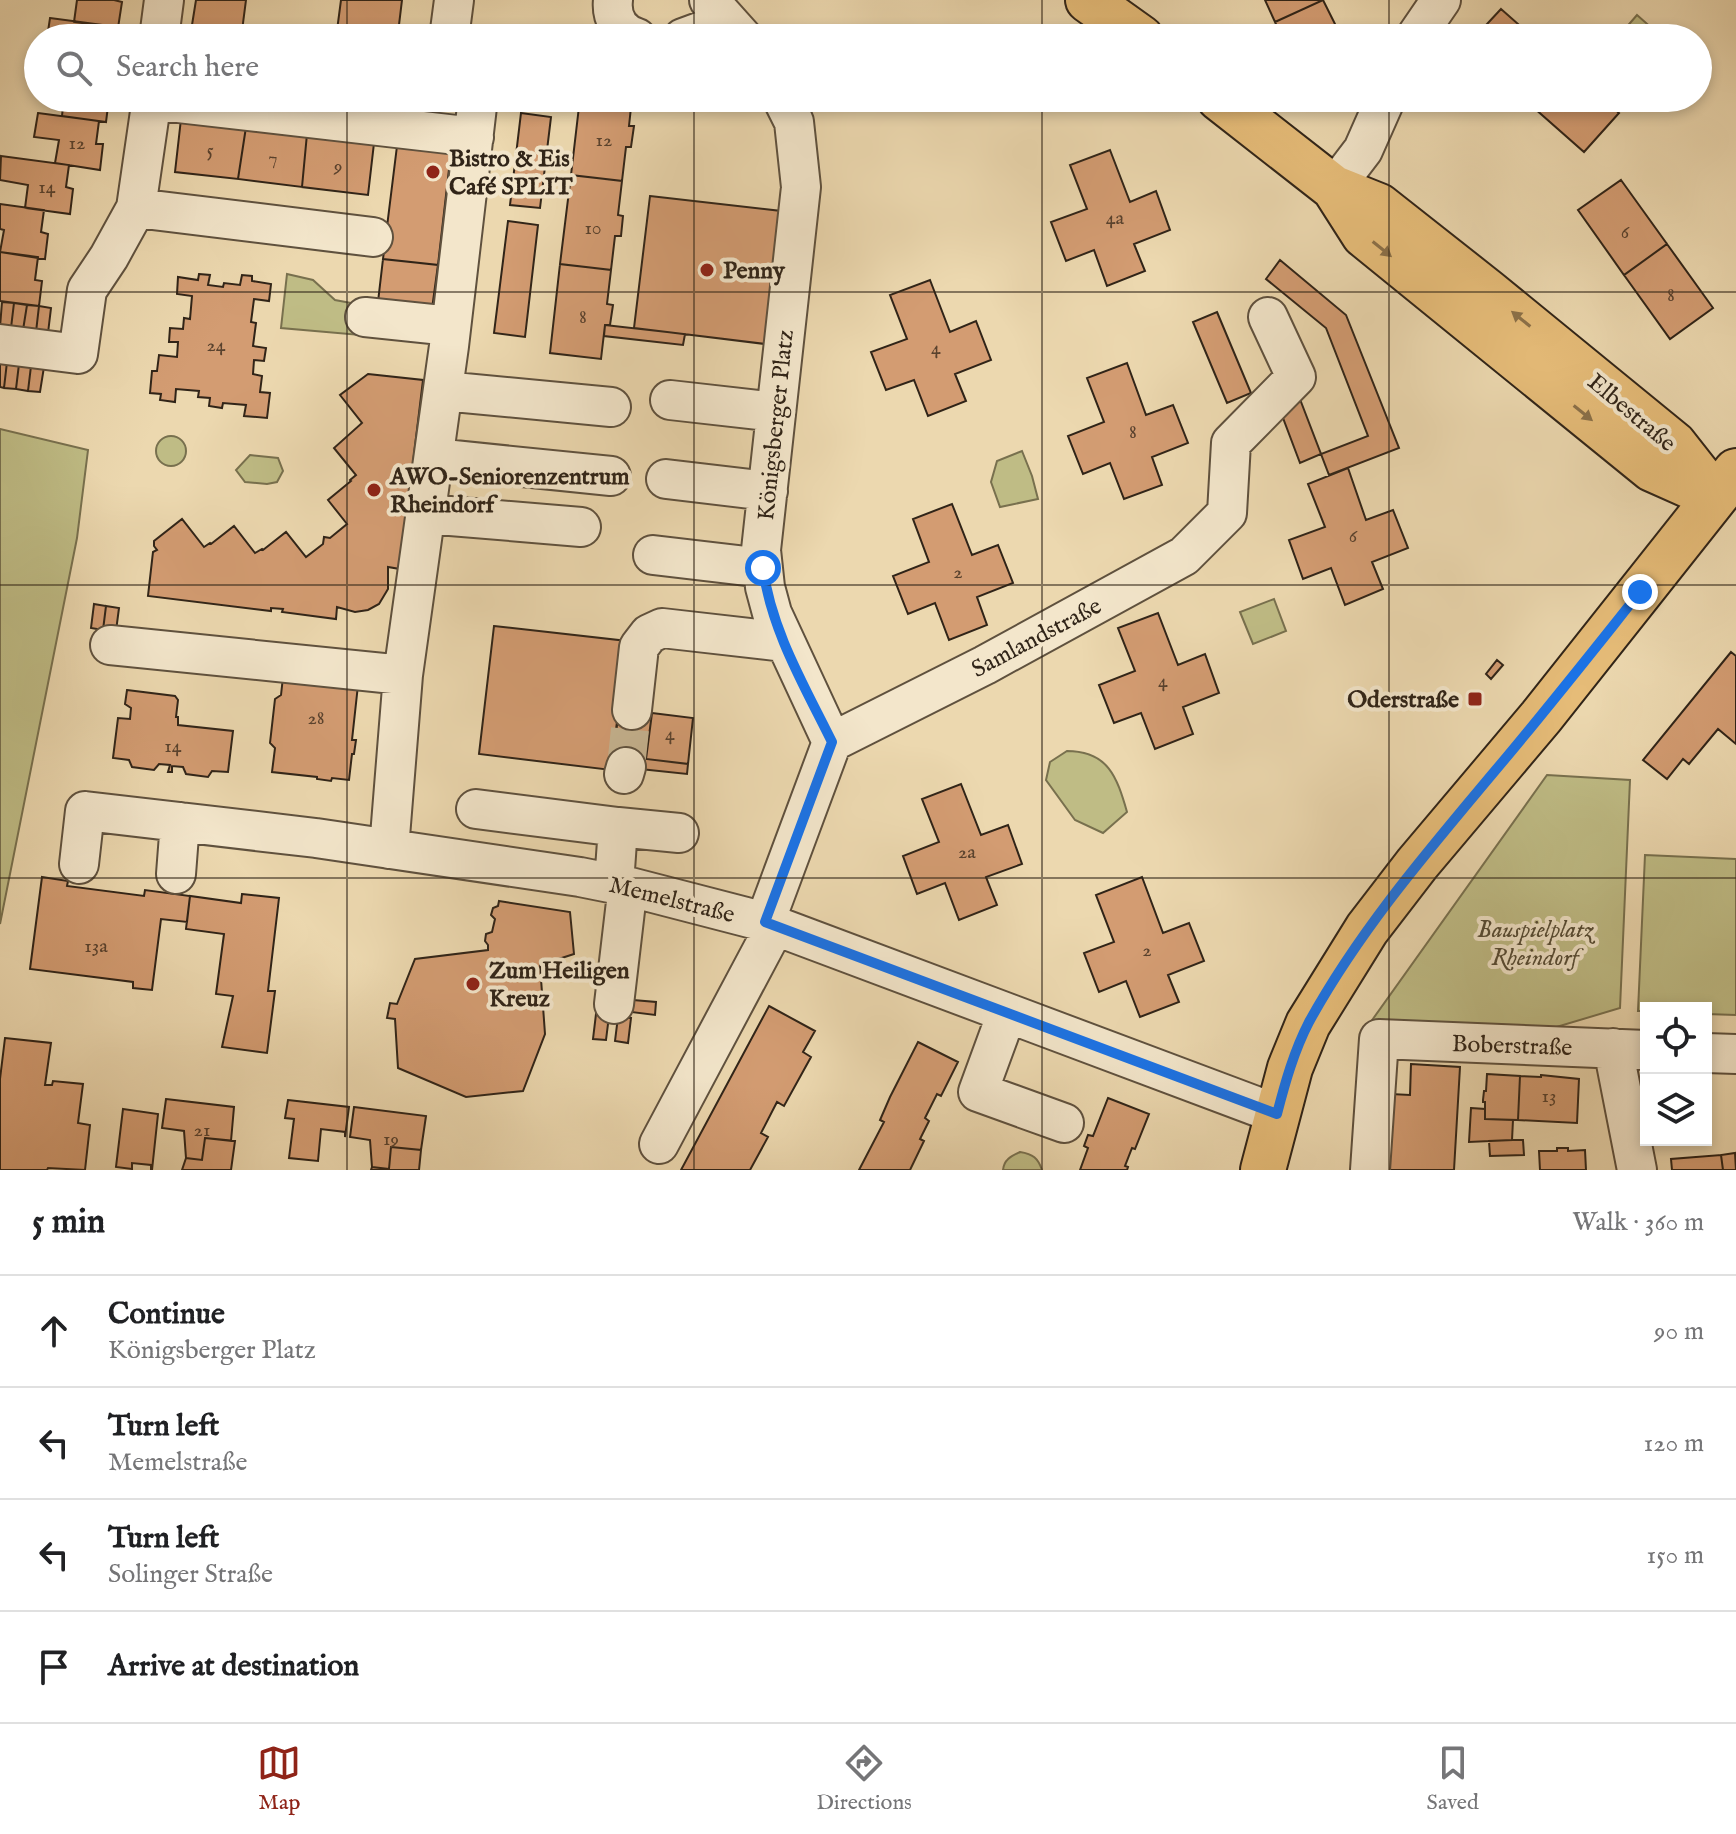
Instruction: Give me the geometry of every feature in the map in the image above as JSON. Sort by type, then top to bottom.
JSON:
[{"type":"main road","points":[[1088,0],[1121,24]]},
{"type":"main road","name":"Elbestraße","points":[[1237,112],[1334,188],[1364,235],[1652,469],[1729,494]]},
{"type":"main road","points":[[1263,1170],[1290,1068],[1308,1024],[1367,929],[1417,864],[1729,494]]},
{"type":"street","points":[[161,24],[164,0]]},
{"type":"street","points":[[451,24],[454,0]]},
{"type":"street","points":[[613,0],[612,8],[618,24]]},
{"type":"street","points":[[1425,24],[1441,0]]},
{"type":"street","points":[[0,344],[78,354],[87,290],[136,208],[150,112]]},
{"type":"street","points":[[308,112],[387,127],[474,137]]},
{"type":"street","points":[[389,849],[403,675],[443,391],[477,112]]},
{"type":"street","name":"Königsberger Platz","points":[[789,112],[794,122],[801,187],[761,550],[765,587],[772,613],[832,742]]},
{"type":"street","points":[[1334,188],[1363,150],[1380,112]]},
{"type":"street","points":[[136,208],[373,237]]},
{"type":"street","points":[[365,317],[450,336]]},
{"type":"street","name":"Samlandstraße","points":[[832,742],[985,665],[1184,556],[1227,513],[1231,443],[1296,377],[1268,317]]},
{"type":"street","points":[[443,391],[611,407]]},
{"type":"street","points":[[670,400],[776,412]]},
{"type":"street","points":[[434,458],[611,476]]},
{"type":"street","points":[[666,479],[768,491]]},
{"type":"street","points":[[426,514],[581,527]]},
{"type":"street","points":[[653,555],[763,568]]},
{"type":"street","points":[[632,710],[639,647],[649,634],[662,628],[784,642]]},
{"type":"street","points":[[110,645],[403,675]]},
{"type":"street","points":[[659,1144],[770,924],[832,742]]},
{"type":"street","points":[[476,809],[679,833]]},
{"type":"street","name":"Memelstraße","points":[[79,864],[85,811],[316,838],[622,885],[770,924],[1277,1114]]},
{"type":"street","points":[[176,874],[180,822]]},
{"type":"street","points":[[614,1004],[626,902],[618,827]]},
{"type":"street","points":[[1007,1013],[978,1092],[1064,1123]]},
{"type":"street","name":"Boberstraße","points":[[1370,1170],[1379,1039],[1630,1049]]},
{"type":"street","points":[[1630,1049],[1637,1170]]},
{"type":"street","points":[[1712,1053],[1736,1054]]},
{"type":"green space","points":[[1637,15],[1647,24],[1629,24]]},
{"type":"green space","points":[[287,274],[313,280],[335,300],[362,305],[360,335],[281,328]]},
{"type":"green space","points":[[0,429],[88,450],[77,538],[0,924]]},
{"type":"green space","points":[[171,436],[182,440],[186,451],[182,462],[171,466],[160,462],[156,451],[160,440]]},
{"type":"green space","points":[[1022,451],[1038,499],[1000,507],[991,482],[997,461]]},
{"type":"green space","points":[[250,455],[278,458],[283,471],[277,482],[245,482],[236,470]]},
{"type":"green space","points":[[1274,599],[1286,631],[1253,644],[1240,612]]},
{"type":"green space","points":[[1067,751],[1081,752],[1101,761],[1109,768],[1119,788],[1127,812],[1103,833],[1075,820],[1046,780],[1050,762]]},
{"type":"green space","name":"Bauspielplatz Rheindorf","points":[[1547,775],[1630,780],[1620,1008],[1533,1034],[1370,1023]]},
{"type":"green space","points":[[1645,855],[1736,859],[1736,1015],[1712,1014],[1712,1002],[1640,1002],[1638,1011]]},
{"type":"green space","points":[[1020,1152],[1034,1157],[1042,1170],[1003,1170],[1007,1161]]},
{"type":"building","points":[[77,0],[122,2],[119,24],[74,22]]},
{"type":"building","points":[[196,0],[246,0],[243,24],[192,24]]},
{"type":"building","points":[[341,0],[402,0],[399,24],[338,24]]},
{"type":"building","points":[[1265,0],[1323,0],[1275,22]]},
{"type":"building","points":[[1323,0],[1335,24],[1276,24]]},
{"type":"building","points":[[1501,9],[1518,24],[1487,24]]},
{"type":"building","points":[[50,18],[96,24],[49,24]]},
{"type":"building","points":[[62,112],[107,112],[106,122],[62,116]]},
{"type":"building","points":[[578,112],[630,112],[629,126],[634,126],[631,147],[626,147],[622,181],[571,175]]},
{"type":"building","points":[[1539,112],[1619,113],[1584,152]]},
{"type":"building","points":[[38,113],[99,121],[96,144],[103,144],[100,170],[55,163],[59,140],[34,137]]},
{"type":"building","points":[[521,113],[551,117],[540,208],[510,205]]},
{"type":"building","points":[[181,119],[246,127],[238,179],[175,172]]},
{"type":"building","points":[[246,127],[307,134],[302,187],[238,179]]},
{"type":"building","points":[[307,134],[374,143],[368,195],[302,187]]},
{"type":"building","points":[[397,146],[451,152],[438,265],[383,259]]},
{"type":"building","points":[[1110,150],[1130,202],[1156,191],[1170,230],[1134,244],[1145,271],[1107,286],[1094,250],[1066,261],[1051,222],[1087,209],[1070,165]]},
{"type":"building","points":[[1,156],[69,165],[66,187],[73,189],[70,214],[25,208],[28,185],[0,180]]},
{"type":"building","points":[[571,175],[622,181],[618,215],[623,216],[621,236],[615,236],[611,270],[560,264]]},
{"type":"building","points":[[1621,180],[1667,244],[1624,275],[1578,210]]},
{"type":"building","name":"Penny","points":[[650,196],[781,211],[765,344],[634,328]]},
{"type":"building","points":[[0,204],[44,210],[41,232],[48,234],[45,259],[0,252],[4,230],[0,229]]},
{"type":"building","points":[[508,221],[538,225],[525,337],[494,333]]},
{"type":"building","points":[[1667,244],[1713,308],[1670,339],[1624,275]]},
{"type":"building","points":[[0,252],[38,257],[35,280],[42,281],[39,306],[0,301]]},
{"type":"building","points":[[383,259],[438,265],[432,309],[378,302]]},
{"type":"building","points":[[1280,260],[1346,315],[1399,448],[1329,475],[1321,454],[1368,436],[1326,328],[1266,279]]},
{"type":"building","points":[[560,264],[611,270],[607,304],[613,305],[610,325],[605,325],[601,359],[550,353]]},
{"type":"building","points":[[199,274],[210,275],[208,285],[240,285],[242,275],[252,276],[252,281],[271,284],[269,301],[254,299],[251,322],[256,323],[253,346],[266,348],[264,361],[254,360],[253,374],[262,376],[260,392],[270,393],[267,418],[244,416],[246,405],[223,403],[222,408],[209,406],[210,398],[198,397],[199,391],[176,389],[175,402],[160,400],[161,394],[150,393],[152,371],[157,371],[159,355],[177,357],[178,342],[169,342],[170,328],[183,329],[184,318],[190,319],[192,296],[177,294],[178,277],[198,280]]},
{"type":"building","points":[[930,280],[950,332],[976,321],[991,360],[955,374],[966,401],[928,416],[914,380],[886,390],[871,352],[907,339],[890,295]]},
{"type":"building","points":[[2,302],[14,303],[11,328],[0,327]]},
{"type":"building","points":[[14,303],[27,305],[23,330],[11,328]]},
{"type":"building","points":[[27,305],[39,306],[36,332],[23,330]]},
{"type":"building","points":[[39,306],[51,308],[48,333],[36,332]]},
{"type":"building","points":[[1217,312],[1251,393],[1227,403],[1193,322]]},
{"type":"building","points":[[605,325],[685,334],[683,345],[604,336]]},
{"type":"building","points":[[0,362],[7,362],[4,388],[0,387]]},
{"type":"building","points":[[7,362],[19,364],[16,389],[4,388]]},
{"type":"building","points":[[1127,363],[1146,415],[1173,405],[1188,443],[1152,457],[1162,485],[1124,499],[1110,463],[1083,474],[1068,436],[1104,422],[1087,378]]},
{"type":"building","points":[[19,364],[31,366],[28,391],[16,389]]},
{"type":"building","points":[[31,366],[44,367],[40,392],[28,391]]},
{"type":"building","name":"AWO-Seniorenzentrum Rheindorf","points":[[368,374],[423,380],[408,504],[405,503],[404,515],[407,515],[400,569],[388,567],[388,589],[379,604],[355,612],[337,607],[336,619],[282,612],[283,609],[271,608],[271,611],[148,596],[153,552],[157,550],[154,541],[182,519],[204,547],[234,526],[255,553],[286,532],[306,557],[323,544],[324,537],[330,538],[347,524],[328,500],[356,475],[334,448],[362,423],[340,395]]},
{"type":"building","points":[[1298,394],[1321,454],[1300,463],[1277,402]]},
{"type":"building","points":[[1348,468],[1366,520],[1393,510],[1408,548],[1372,562],[1383,589],[1345,605],[1331,568],[1303,579],[1289,540],[1325,527],[1308,484]]},
{"type":"building","points":[[952,504],[972,555],[998,545],[1013,583],[977,597],[987,625],[949,640],[935,603],[908,614],[893,576],[929,562],[913,519]]},
{"type":"building","points":[[94,604],[106,606],[103,630],[91,628]]},
{"type":"building","points":[[106,606],[119,608],[116,631],[103,630]]},
{"type":"building","points":[[1158,613],[1178,665],[1205,654],[1219,693],[1183,707],[1193,734],[1155,749],[1141,713],[1114,723],[1099,685],[1135,671],[1118,628]]},
{"type":"building","points":[[494,626],[627,641],[611,770],[479,754]]},
{"type":"building","points":[[1731,652],[1736,656],[1736,744],[1718,729],[1689,764],[1683,759],[1667,779],[1643,760]]},
{"type":"building","points":[[1497,660],[1503,665],[1491,679],[1486,674]]},
{"type":"building","points":[[283,677],[358,685],[352,740],[356,740],[349,780],[332,778],[331,781],[272,772],[275,748],[270,743],[275,699],[281,695]]},
{"type":"building","points":[[127,690],[175,696],[178,700],[178,725],[233,731],[228,772],[212,771],[208,777],[186,774],[183,767],[172,766],[172,772],[168,772],[170,765],[159,764],[154,770],[132,767],[129,760],[113,758],[118,718],[130,719],[131,708],[125,704]]},
{"type":"building","points":[[619,709],[652,713],[646,759],[688,764],[687,774],[612,766]]},
{"type":"building","points":[[652,713],[693,718],[688,764],[646,759]]},
{"type":"building","points":[[961,784],[981,835],[1008,825],[1022,864],[986,877],[997,905],[959,920],[945,883],[917,894],[903,856],[939,842],[922,799]]},
{"type":"building","points":[[42,877],[68,881],[67,886],[144,896],[145,890],[190,896],[187,922],[161,919],[152,990],[133,988],[133,982],[30,969]]},
{"type":"building","points":[[1142,877],[1163,933],[1189,923],[1204,961],[1168,975],[1179,1002],[1140,1017],[1126,981],[1099,992],[1084,953],[1114,942],[1096,895]]},
{"type":"building","points":[[242,894],[279,898],[268,991],[275,991],[267,1053],[222,1047],[233,996],[216,994],[224,934],[186,929],[190,896],[241,903]]},
{"type":"building","name":"Zum Heiligen Kreuz","points":[[499,901],[570,912],[574,954],[540,965],[545,1034],[523,1091],[466,1097],[398,1068],[395,1019],[387,1018],[390,1003],[397,1004],[415,959],[488,950],[486,934],[492,932],[495,919],[491,915]]},
{"type":"building","points":[[633,1000],[656,1002],[655,1015],[631,1012]]},
{"type":"building","points":[[769,1006],[815,1031],[803,1052],[811,1057],[784,1106],[777,1102],[761,1133],[768,1137],[750,1170],[681,1170]]},
{"type":"building","points":[[596,1014],[609,1016],[606,1040],[593,1039]]},
{"type":"building","points":[[618,1017],[631,1018],[628,1043],[615,1041]]},
{"type":"building","points":[[5,1038],[51,1043],[45,1085],[52,1085],[53,1081],[83,1084],[78,1123],[90,1125],[85,1170],[0,1170],[0,1079]]},
{"type":"building","points":[[918,1042],[958,1062],[941,1096],[937,1094],[925,1118],[929,1121],[920,1139],[924,1141],[910,1170],[859,1170],[884,1122],[880,1120]]},
{"type":"building","points":[[1411,1064],[1460,1067],[1454,1170],[1387,1170],[1391,1094],[1410,1095]]},
{"type":"building","points":[[1487,1074],[1520,1076],[1518,1120],[1485,1119],[1483,1100]]},
{"type":"building","points":[[1520,1076],[1579,1079],[1577,1123],[1518,1120]]},
{"type":"building","points":[[1108,1098],[1149,1114],[1135,1149],[1132,1148],[1125,1166],[1127,1170],[1080,1170],[1088,1148],[1084,1146],[1088,1135],[1093,1136]]},
{"type":"building","points":[[166,1099],[234,1107],[231,1141],[205,1138],[202,1160],[186,1158],[184,1131],[162,1128]]},
{"type":"building","points":[[288,1100],[349,1107],[345,1137],[345,1132],[321,1129],[318,1161],[289,1158],[294,1119],[285,1118]]},
{"type":"building","points":[[354,1107],[426,1116],[421,1150],[391,1147],[389,1169],[372,1167],[370,1140],[350,1137]]},
{"type":"building","points":[[1471,1108],[1485,1109],[1485,1119],[1513,1120],[1512,1140],[1469,1142]]},
{"type":"building","points":[[123,1109],[158,1114],[152,1170],[151,1165],[132,1163],[132,1169],[116,1167]]},
{"type":"building","points":[[205,1138],[235,1141],[231,1170],[182,1170],[186,1158],[202,1160]]},
{"type":"building","points":[[1523,1140],[1524,1155],[1490,1156],[1489,1141]]},
{"type":"building","points":[[391,1147],[421,1150],[419,1170],[371,1170],[372,1167],[389,1169]]},
{"type":"building","points":[[1557,1148],[1585,1150],[1586,1170],[1540,1170],[1539,1151],[1557,1151]]},
{"type":"building","points":[[1735,1153],[1736,1170],[1723,1170],[1721,1155]]},
{"type":"building","points":[[1721,1155],[1723,1170],[1672,1170],[1671,1159]]},
{"type":"tunnel","points":[[626,767],[632,710]]},
{"type":"place","name":"Bistro & Eis Café SPLIT","points":[[433,172]]},
{"type":"place","name":"Penny","points":[[707,270]]},
{"type":"place","name":"AWO-Seniorenzentrum Rheindorf","points":[[374,490]]},
{"type":"place","name":"Oderstraße","points":[[1475,699]]},
{"type":"place","name":"Zum Heiligen Kreuz","points":[[473,984]]},
{"type":"route","points":[[763,568],[772,613],[832,742],[765,922],[1277,1114],[1290,1068],[1308,1024],[1367,929],[1640,592]]}]
